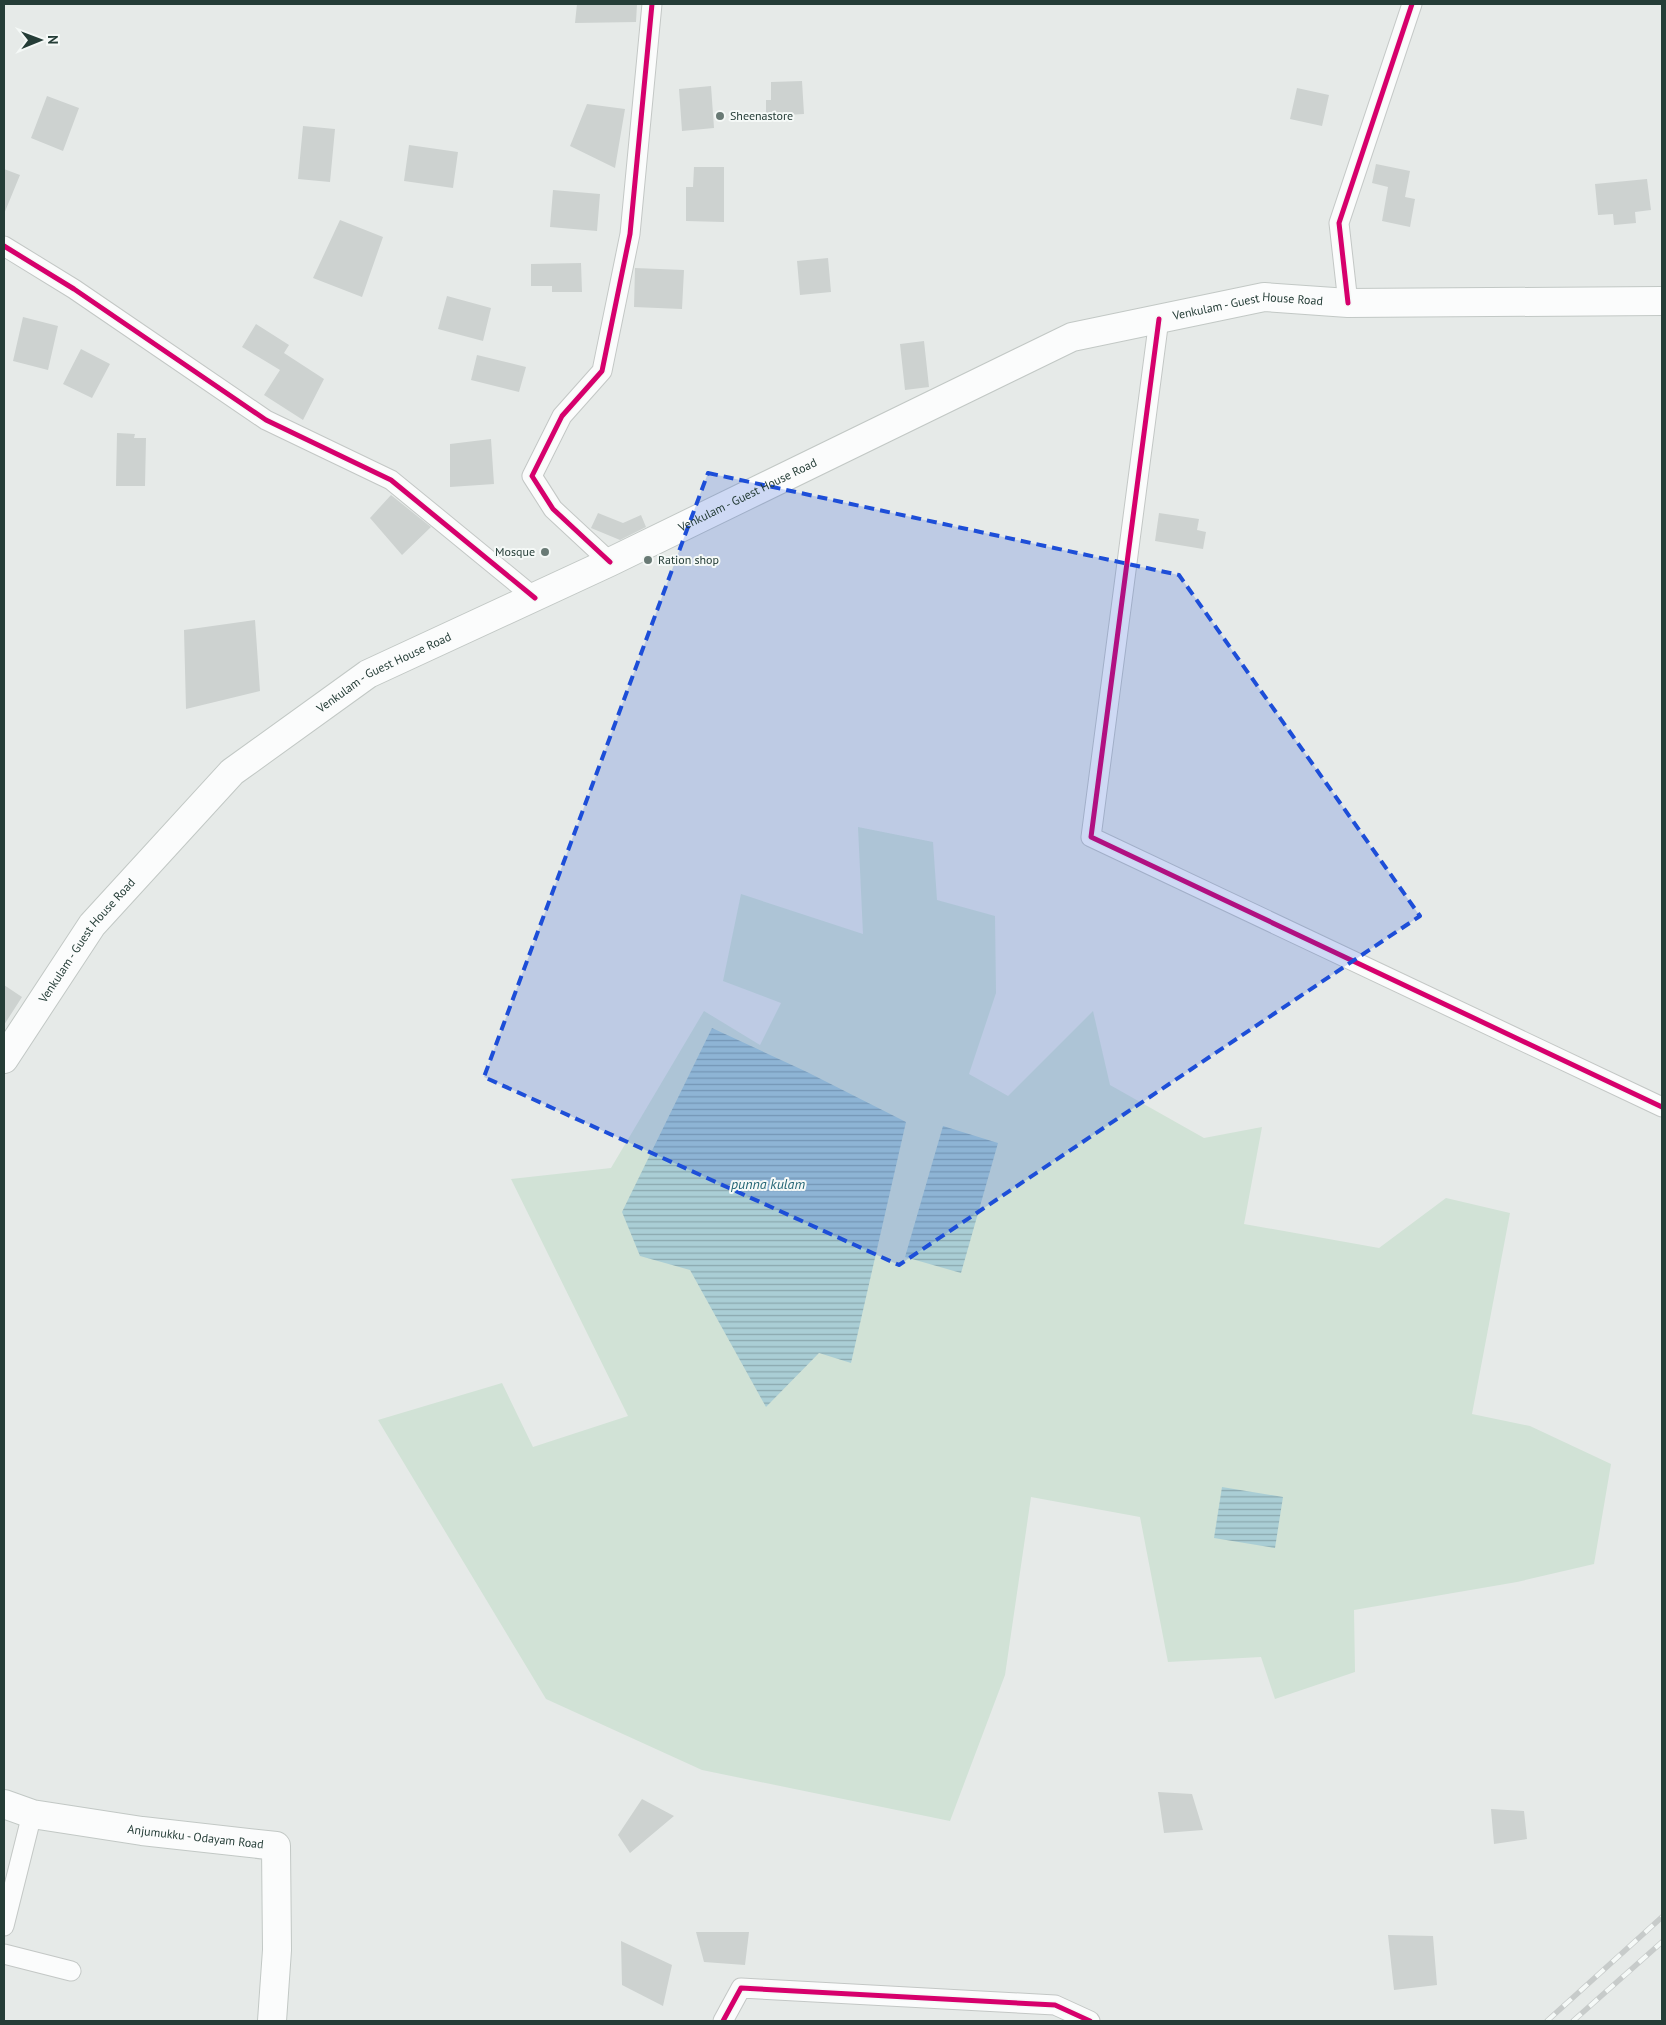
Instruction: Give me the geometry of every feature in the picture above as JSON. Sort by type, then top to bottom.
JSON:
[{"type":"main road","name":"Venkulam - Guest House Road","points":[[4,1059],[92,925],[232,772],[368,674],[535,598],[1072,337],[1264,297],[1348,303],[1662,301]]},
{"type":"main road","name":"Anjumukku - Odayam Road","points":[[4,1804],[32,1814],[142,1831],[276,1846],[277,1950],[272,2021]]},
{"type":"street","points":[[610,562],[553,509],[532,476],[562,416],[602,371],[630,234],[652,4]]},
{"type":"street","points":[[1348,303],[1340,223],[1412,4]]},
{"type":"street","points":[[4,246],[74,289],[266,420],[390,480],[535,598]]},
{"type":"street","points":[[1159,319],[1091,836],[1662,1107]]},
{"type":"street","points":[[4,1926],[32,1814]]},
{"type":"street","points":[[4,1954],[71,1971]]},
{"type":"street","points":[[722,2021],[741,1988],[1055,2006],[1090,2021]]},
{"type":"highlighted area","points":[[708,473],[1179,575],[1420,916],[899,1265],[484,1077]]},
{"type":"green space","points":[[858,827],[933,842],[937,900],[995,916],[996,993],[969,1074],[1008,1096],[1093,1011],[1110,1085],[1204,1138],[1262,1127],[1244,1224],[1379,1248],[1446,1198],[1510,1213],[1472,1414],[1530,1426],[1611,1464],[1594,1564],[1517,1582],[1354,1610],[1355,1672],[1275,1699],[1261,1657],[1168,1662],[1140,1517],[1031,1497],[1005,1675],[950,1821],[702,1770],[546,1699],[378,1420],[502,1383],[533,1447],[628,1416],[511,1179],[611,1168],[704,1011],[760,1045],[781,1003],[723,981],[741,894],[863,934]]},
{"type":"water","name":"punna kulam","points":[[712,1028],[807,1072],[906,1122],[851,1363],[819,1353],[766,1407],[690,1270],[640,1256],[622,1212]]},
{"type":"water","points":[[943,1126],[998,1143],[961,1273],[905,1257]]},
{"type":"water","points":[[1222,1487],[1283,1497],[1275,1548],[1214,1538]]},
{"type":"building","points":[[577,4],[637,4],[636,22],[575,23]]},
{"type":"building","points":[[802,81],[804,114],[766,116],[766,100],[771,100],[771,82]]},
{"type":"building","points":[[711,86],[714,128],[682,131],[679,89]]},
{"type":"building","points":[[1297,88],[1329,95],[1322,126],[1290,119]]},
{"type":"building","points":[[47,96],[79,108],[63,151],[31,138]]},
{"type":"building","points":[[587,104],[625,109],[615,168],[570,146]]},
{"type":"building","points":[[303,126],[335,129],[330,182],[298,179]]},
{"type":"building","points":[[409,145],[458,152],[453,188],[404,181]]},
{"type":"building","points":[[1376,164],[1410,171],[1405,197],[1415,199],[1410,227],[1382,221],[1388,187],[1372,183]]},
{"type":"building","points":[[694,167],[724,167],[724,222],[686,221],[686,187],[693,187]]},
{"type":"building","points":[[4,169],[20,175],[4,214]]},
{"type":"building","points":[[1647,179],[1651,210],[1635,212],[1636,223],[1614,225],[1613,214],[1598,215],[1595,184]]},
{"type":"building","points":[[553,190],[600,194],[597,231],[550,227]]},
{"type":"building","points":[[340,220],[383,237],[362,297],[313,278]]},
{"type":"building","points":[[828,258],[831,292],[800,295],[797,261]]},
{"type":"building","points":[[581,263],[582,292],[552,292],[552,286],[531,286],[531,264]]},
{"type":"building","points":[[635,268],[684,270],[682,309],[634,307]]},
{"type":"building","points":[[447,296],[491,308],[483,341],[438,329]]},
{"type":"building","points":[[23,317],[58,326],[48,370],[13,361]]},
{"type":"building","points":[[256,324],[289,345],[284,353],[324,379],[303,420],[264,395],[280,370],[242,347]]},
{"type":"building","points":[[924,341],[929,387],[905,390],[900,344]]},
{"type":"building","points":[[81,349],[110,364],[92,398],[63,384]]},
{"type":"building","points":[[477,355],[526,367],[519,392],[471,380]]},
{"type":"building","points":[[117,433],[135,434],[134,438],[146,438],[145,486],[116,486]]},
{"type":"building","points":[[491,439],[494,484],[450,487],[450,444]]},
{"type":"building","points":[[391,495],[431,527],[402,555],[370,518]]},
{"type":"building","points":[[598,513],[623,523],[641,515],[646,527],[620,540],[591,528]]},
{"type":"building","points":[[1159,513],[1199,519],[1197,530],[1206,532],[1203,549],[1155,541]]},
{"type":"building","points":[[255,620],[260,691],[186,709],[184,630]]},
{"type":"building","points":[[4,985],[22,997],[4,1025]]},
{"type":"building","points":[[1158,1792],[1192,1794],[1203,1830],[1164,1833]]},
{"type":"building","points":[[642,1799],[674,1816],[630,1853],[618,1835]]},
{"type":"building","points":[[1491,1809],[1524,1811],[1527,1839],[1494,1844]]},
{"type":"building","points":[[696,1932],[749,1932],[745,1965],[704,1962]]},
{"type":"building","points":[[1388,1935],[1433,1936],[1437,1985],[1394,1990]]},
{"type":"building","points":[[621,1941],[672,1965],[663,2006],[622,1985]]},
{"type":"railway","points":[[1547,2021],[1662,1917]]},
{"type":"railway","points":[[1573,2021],[1662,1942]]},
{"type":"cycle path","points":[[610,562],[553,509],[532,476],[562,416],[602,371],[630,234],[652,4]]},
{"type":"cycle path","points":[[1348,303],[1339,223],[1412,4]]},
{"type":"cycle path","points":[[4,246],[74,289],[266,420],[391,480],[535,598]]},
{"type":"cycle path","points":[[1159,319],[1091,837],[1662,1107]]},
{"type":"cycle path","points":[[723,2021],[741,1988],[1055,2005],[1090,2021]]},
{"type":"place","name":"Sheenastore","points":[[720,116]]},
{"type":"place","name":"Mosque","points":[[545,552]]},
{"type":"place","name":"Ration shop","points":[[648,560]]}]
